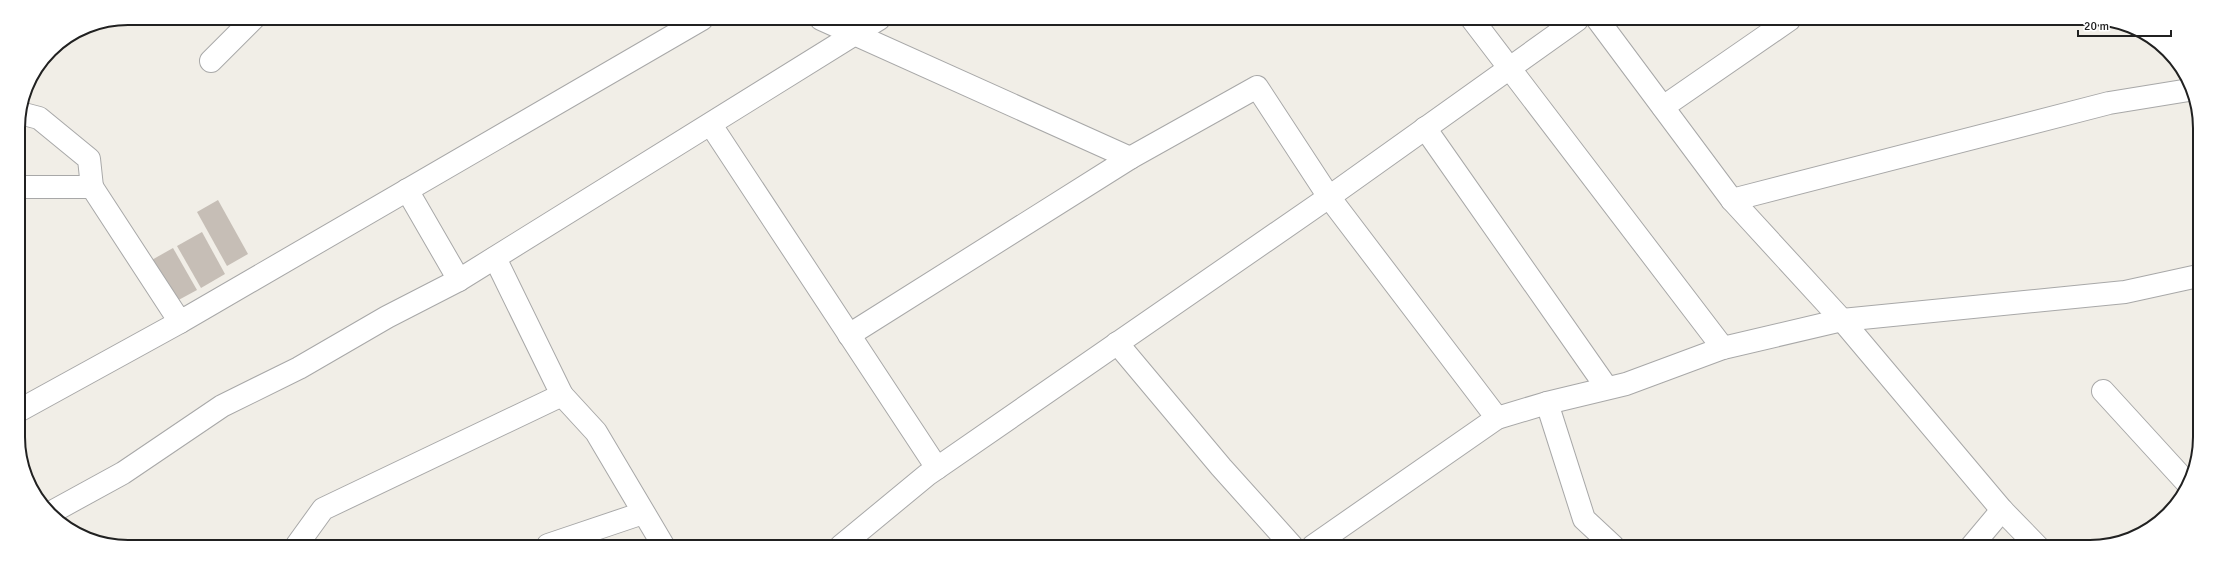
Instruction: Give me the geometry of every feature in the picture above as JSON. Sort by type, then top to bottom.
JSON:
[{"type":"street","points":[[211,62],[247,25]]},
{"type":"street","points":[[25,407],[180,322],[692,25]]},
{"type":"street","points":[[834,25],[1130,158]]},
{"type":"street","points":[[55,510],[123,473],[222,406],[299,368],[387,317],[458,280],[495,258],[870,25]]},
{"type":"street","points":[[1476,25],[1722,348]]},
{"type":"street","points":[[848,540],[937,468],[1329,197],[1570,25]]},
{"type":"street","points":[[1602,25],[1732,200],[1842,320],[2002,510],[2031,540]]},
{"type":"street","points":[[1663,108],[1775,25]]},
{"type":"street","points":[[849,335],[1130,158],[1257,86],[1329,197],[1497,418]]},
{"type":"street","points":[[1732,200],[2109,103],[2186,90]]},
{"type":"street","points":[[26,114],[39,118],[89,159],[92,188],[180,322]]},
{"type":"street","points":[[711,125],[937,468]]},
{"type":"street","points":[[1425,128],[1608,388]]},
{"type":"street","points":[[25,187],[92,188]]},
{"type":"street","points":[[407,190],[458,280]]},
{"type":"street","points":[[495,258],[562,395],[596,432],[660,540]]},
{"type":"street","points":[[1322,540],[1497,418],[1547,402],[1626,384],[1722,348],[1842,320],[2125,292],[2193,277]]},
{"type":"street","points":[[1117,344],[1221,467],[1287,540]]},
{"type":"street","points":[[2103,391],[2184,479]]},
{"type":"street","points":[[301,540],[323,510],[562,395]]},
{"type":"street","points":[[1547,402],[1584,518],[1607,540]]},
{"type":"street","points":[[1977,540],[2002,510]]},
{"type":"street","points":[[563,540],[643,513]]},
{"type":"building","points":[[218,200],[248,254],[227,266],[197,212]]},
{"type":"building","points":[[202,232],[225,274],[201,288],[177,246]]},
{"type":"building","points":[[173,248],[197,290],[173,303],[150,261]]}]
